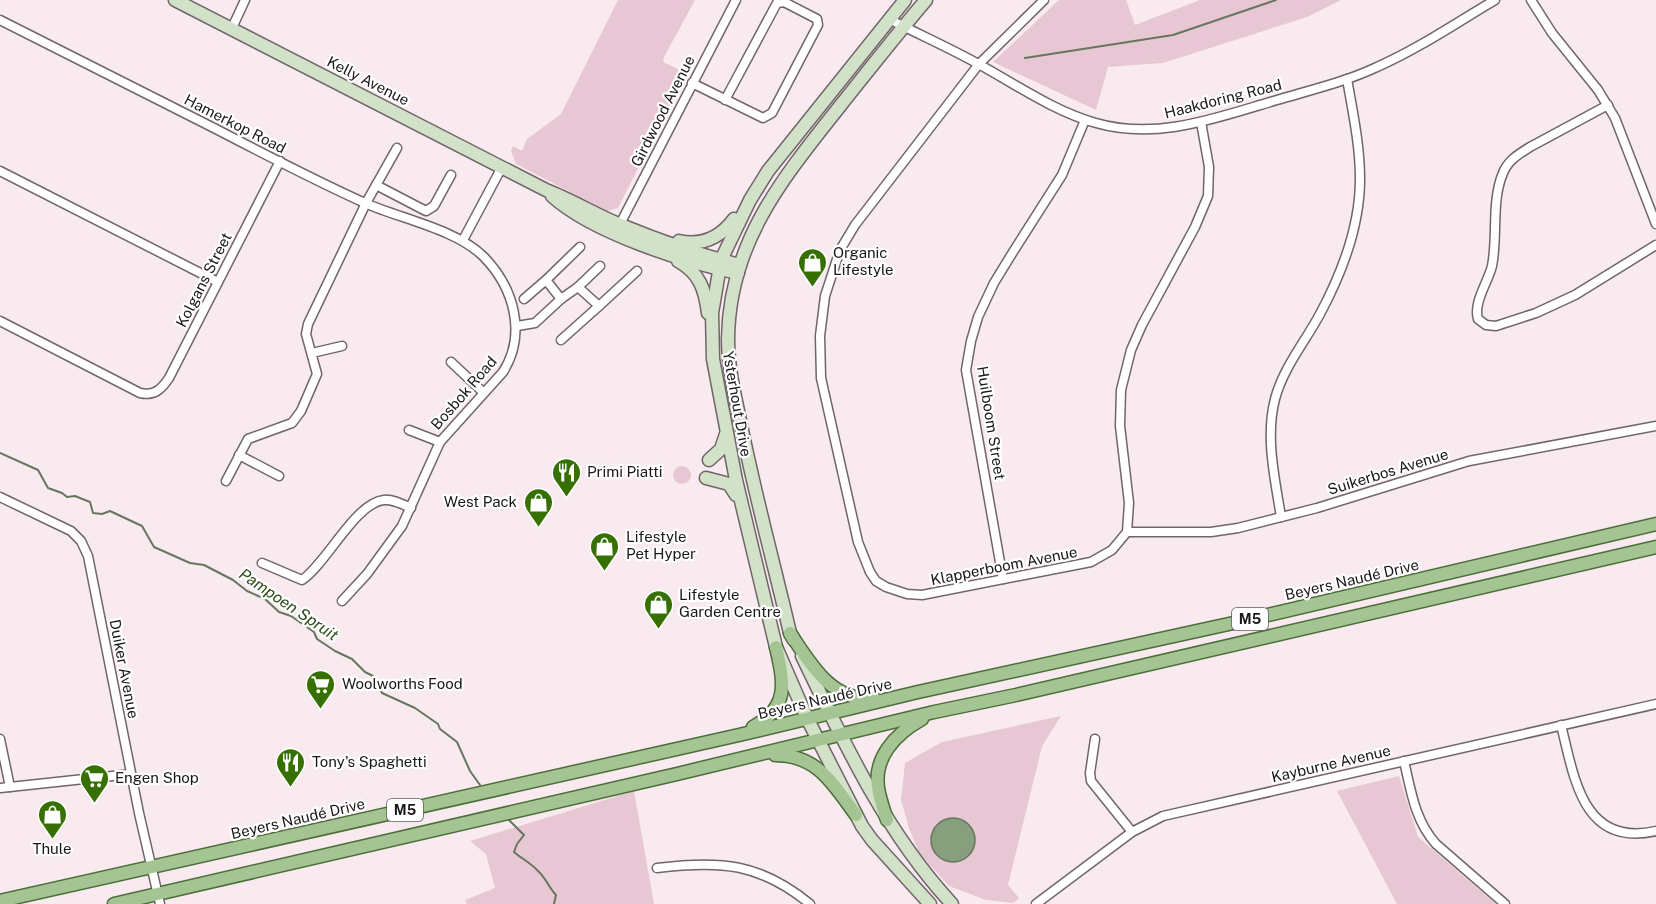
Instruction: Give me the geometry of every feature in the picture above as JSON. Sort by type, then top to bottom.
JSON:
[{"type":"main road","name":"Kelly Avenue","points":[[175,0],[546,190],[564,197],[618,229],[720,265],[739,269]]},
{"type":"main road","name":"Ysterhout Drive","points":[[905,0],[768,171],[750,200],[720,265],[712,313],[711,341],[726,433],[776,647],[807,718],[856,815],[872,840],[930,904]]},
{"type":"main road","name":"Ysterhout Drive","points":[[926,0],[778,185],[751,235],[739,269],[729,320],[730,370],[744,442],[790,633],[887,820],[952,904]]},
{"type":"main road","points":[[646,240],[704,242],[725,231],[750,200]]},
{"type":"main road","points":[[646,240],[687,266],[700,279],[706,299],[711,341]]},
{"type":"main road","points":[[709,460],[721,449],[726,433]]},
{"type":"main road","points":[[706,478],[729,484],[742,506]]},
{"type":"main road","name":"Beyers Naudé Drive","points":[[0,901],[739,735],[829,712],[1249,620],[1656,524]]},
{"type":"main road","name":"M5","points":[[114,904],[158,899],[934,712],[1656,547]]},
{"type":"main road","points":[[790,633],[817,672],[844,693],[868,698],[918,692]]},
{"type":"main road","points":[[739,735],[768,718],[781,697],[783,685],[776,647]]},
{"type":"main road","points":[[887,820],[878,792],[878,775],[884,753],[898,735],[934,712]]},
{"type":"main road","points":[[746,757],[786,755],[814,765],[825,773],[856,815]]},
{"type":"street","points":[[232,28],[245,0]]},
{"type":"street","name":"Girdwood Avenue","points":[[618,229],[736,0]]},
{"type":"street","name":"Klapperboom Avenue","points":[[1044,0],[979,64],[855,225],[840,250],[825,296],[820,336],[821,378],[858,542],[876,581],[896,591],[922,595],[1091,562],[1112,550],[1127,532]]},
{"type":"street","name":"Haakdoring Road","points":[[890,19],[1085,120],[1115,127],[1158,130],[1200,122],[1347,80],[1399,56],[1495,0]]},
{"type":"street","points":[[1531,0],[1562,47],[1608,105],[1622,132],[1656,224]]},
{"type":"street","points":[[692,83],[725,100],[764,118],[772,113],[818,25],[817,19],[784,2],[777,3],[725,100]]},
{"type":"street","name":"Hamerkop Road","points":[[0,20],[279,162],[366,203],[463,240]]},
{"type":"street","points":[[1281,517],[1271,435],[1275,399],[1287,369],[1320,315],[1336,282],[1352,238],[1358,208],[1359,163],[1347,80]]},
{"type":"street","points":[[1608,105],[1525,150],[1506,167],[1499,189],[1494,258],[1477,308],[1478,319],[1486,325],[1496,326],[1553,306],[1656,246]]},
{"type":"street","name":"Huilboom Street","points":[[1003,579],[966,370],[971,341],[978,317],[994,284],[1062,175],[1085,120]]},
{"type":"street","points":[[1127,532],[1129,503],[1120,426],[1121,390],[1131,350],[1138,333],[1195,227],[1208,196],[1209,168],[1200,122]]},
{"type":"street","points":[[226,481],[244,442],[251,437],[291,423],[298,416],[316,381],[317,368],[306,334],[308,324],[366,203],[397,148]]},
{"type":"street","name":"Kolgans Street","points":[[0,321],[140,393],[153,393],[164,386],[279,162]]},
{"type":"street","points":[[463,240],[502,167]]},
{"type":"street","points":[[0,171],[218,282]]},
{"type":"street","points":[[376,185],[426,211],[434,206],[451,176]]},
{"type":"street","name":"Bosbok Road","points":[[342,601],[388,547],[402,526],[440,442],[503,372],[510,361],[517,326],[513,307],[502,282],[485,258],[463,240]]},
{"type":"street","points":[[524,299],[580,247]]},
{"type":"street","points":[[517,326],[535,324],[600,266]]},
{"type":"street","points":[[561,340],[637,271]]},
{"type":"street","points":[[546,279],[561,299]]},
{"type":"street","points":[[579,287],[599,306]]},
{"type":"street","points":[[312,353],[342,346]]},
{"type":"street","points":[[451,362],[484,393]]},
{"type":"street","name":"Suikerbos Avenue","points":[[1127,532],[1225,530],[1281,517],[1469,461],[1656,426]]},
{"type":"street","points":[[409,430],[440,442]]},
{"type":"street","points":[[239,455],[279,476]]},
{"type":"street","name":"Duiker Avenue","points":[[0,496],[71,531],[85,548],[158,899]]},
{"type":"street","points":[[262,562],[302,580],[361,513],[373,503],[390,500],[411,508]]},
{"type":"street","name":"Kayburne Avenue","points":[[1036,904],[1132,832],[1155,819],[1179,811],[1656,704]]},
{"type":"street","points":[[1561,724],[1580,794],[1590,812],[1605,824],[1620,831],[1641,834],[1656,831]]},
{"type":"street","points":[[0,739],[10,787]]},
{"type":"street","points":[[1095,739],[1091,781],[1132,832]]},
{"type":"street","points":[[1404,761],[1415,806],[1427,833],[1436,844],[1505,904]]},
{"type":"street","points":[[0,788],[131,774]]},
{"type":"street","points":[[657,868],[693,863],[732,865],[752,870],[778,881],[810,904]]},
{"type":"shaded area","points":[[618,0],[695,0],[663,62],[686,73],[618,208],[607,211],[516,164],[511,151],[513,146],[522,151],[527,139],[561,114]]},
{"type":"shaded area","points":[[1059,0],[1126,0],[1135,25],[1200,0],[1341,0],[1307,17],[1163,63],[1108,67],[1096,110],[993,62]]},
{"type":"shaded area","points":[[682,466],[688,469],[691,475],[688,481],[682,484],[676,481],[673,475],[676,469]]},
{"type":"shaded area","points":[[1061,716],[1042,746],[1008,885],[1019,898],[1013,903],[986,900],[949,886],[919,853],[909,828],[901,800],[905,763],[942,742]]},
{"type":"shaded area","points":[[1399,776],[1418,837],[1496,904],[1397,904],[1337,791]]},
{"type":"shaded area","points":[[634,791],[654,904],[467,904],[465,900],[495,888],[486,854],[470,841]]},
{"type":"shaded area","points":[[953,818],[968,825],[975,840],[968,855],[953,862],[938,855],[931,840],[938,825]]},
{"type":"waterway","points":[[1025,58],[1173,35],[1276,0]]},
{"type":"waterway","name":"Pampoen Spruit","points":[[0,453],[38,470],[48,488],[67,497],[75,496],[90,502],[93,513],[102,514],[110,511],[142,526],[154,547],[190,563],[204,565],[265,599],[279,612],[291,616],[314,632],[317,639],[352,659],[365,672],[373,676],[382,693],[415,708],[438,724],[440,729],[457,742],[470,771],[480,785]]},
{"type":"waterway","name":"Pampoen Spruit","points":[[508,819],[524,835],[514,852],[543,877],[556,895],[554,904]]},
{"type":"place","name":"Organic Lifestyle","points":[[812,288]]},
{"type":"place","name":"Primi Piatti","points":[[566,498]]},
{"type":"place","name":"West Pack","points":[[538,528]]},
{"type":"place","name":"Lifestyle Pet Hyper","points":[[605,572]]},
{"type":"place","name":"Lifestyle Garden Centre","points":[[658,630]]},
{"type":"place","name":"Woolworths Food","points":[[321,710]]},
{"type":"place","name":"Tony's Spaghetti","points":[[291,788]]},
{"type":"place","name":"Engen Shop","points":[[94,804]]},
{"type":"place","name":"Thule","points":[[52,840]]}]
